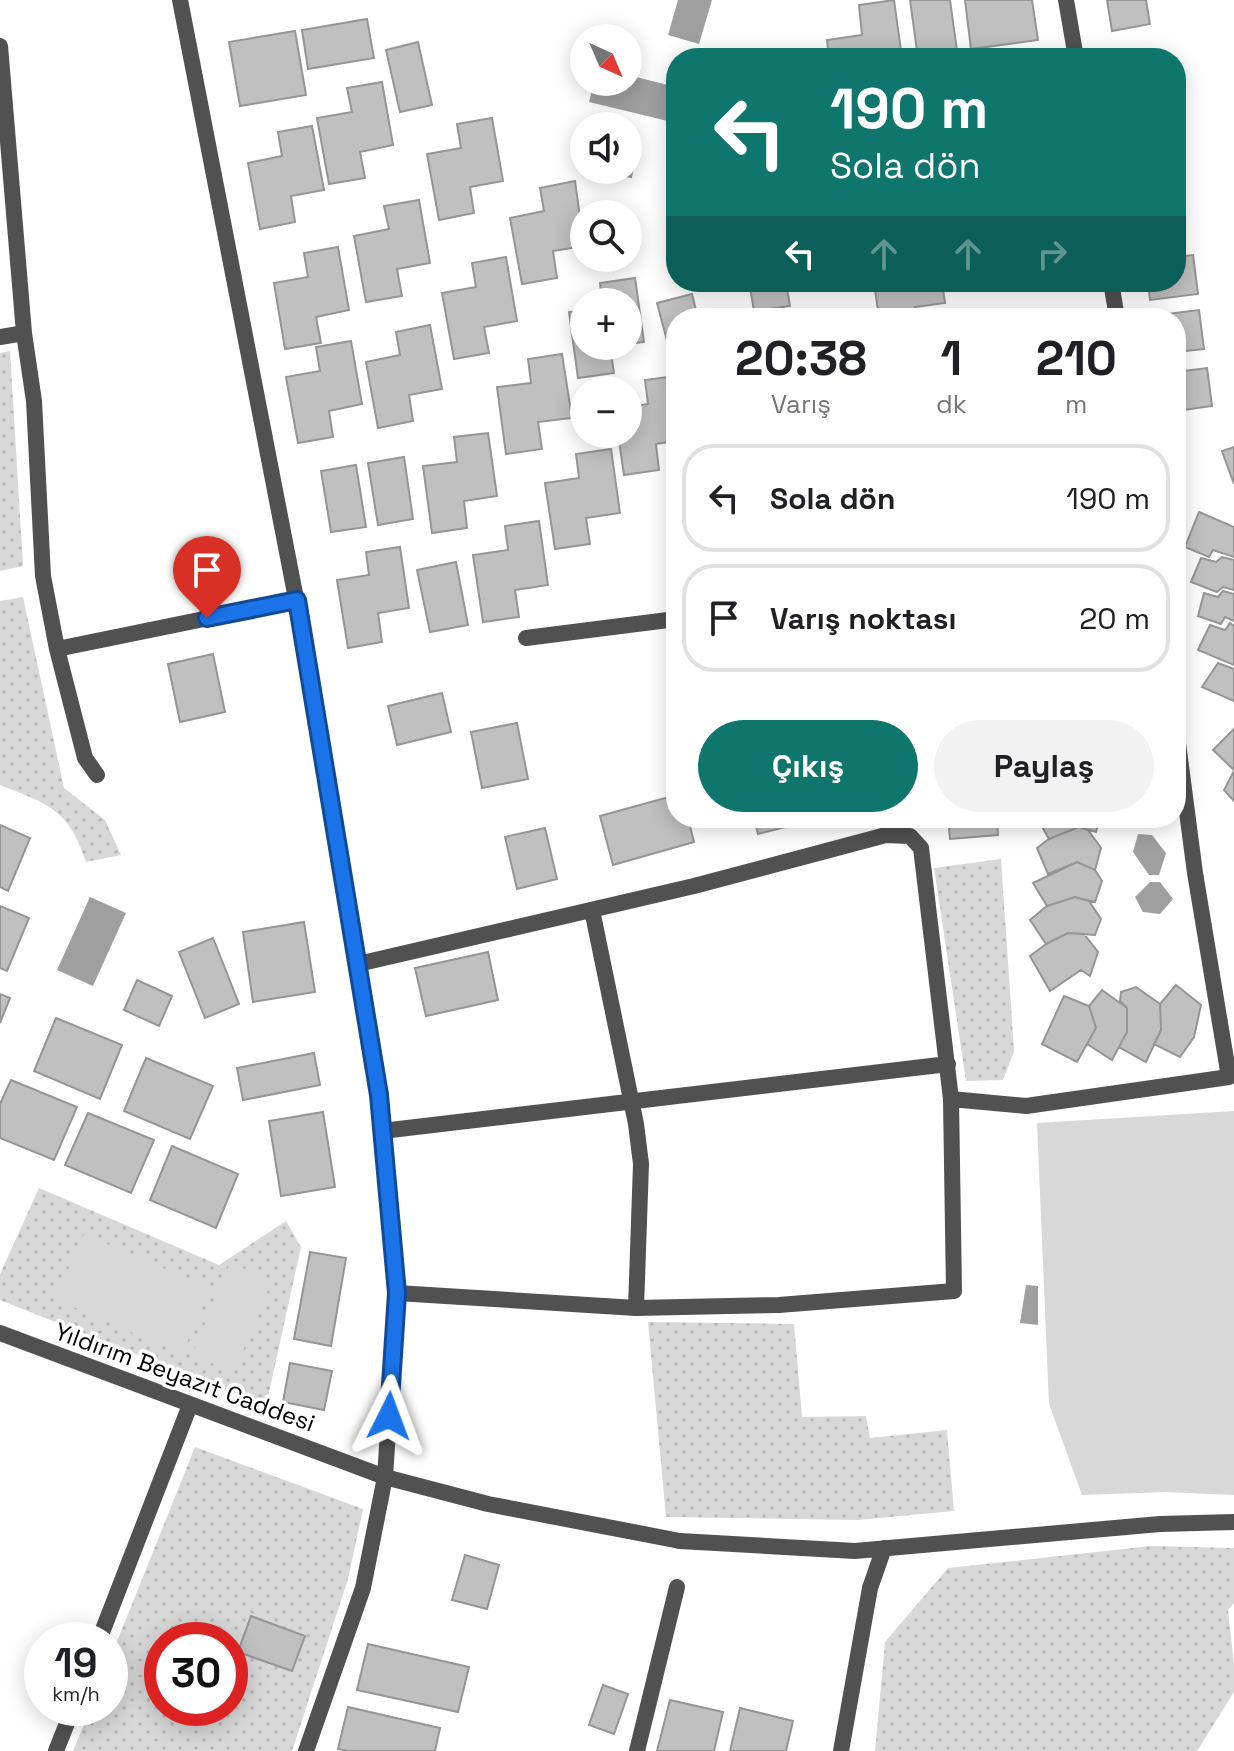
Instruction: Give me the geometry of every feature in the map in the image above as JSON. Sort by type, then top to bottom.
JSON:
[{"type":"street","points":[[180,0],[297,600],[379,1095],[397,1293],[385,1477],[363,1588],[306,1751]]},
{"type":"street","points":[[1066,0],[1074,48]]},
{"type":"street","points":[[0,46],[24,333],[34,401],[43,576],[57,649],[85,758],[97,775]]},
{"type":"street","points":[[0,337],[24,333]]},
{"type":"street","points":[[57,649],[297,600]]},
{"type":"street","points":[[526,638],[666,620]]},
{"type":"street","points":[[951,1099],[1026,1106],[1229,1077],[1186,804]]},
{"type":"street","points":[[358,964],[694,886],[886,835],[910,836],[921,848],[951,1099],[954,1291],[779,1305],[636,1308],[397,1293]]},
{"type":"street","points":[[592,910],[632,1101],[641,1164],[636,1308]]},
{"type":"street","points":[[382,1131],[948,1064]]},
{"type":"street","name":"Yıldırım Beyazıt Caddesi","points":[[0,1333],[385,1477],[488,1504],[680,1541],[855,1551],[1160,1524],[1234,1522]]},
{"type":"street","points":[[106,1622],[190,1405]]},
{"type":"street","points":[[841,1751],[870,1588],[884,1548]]},
{"type":"street","points":[[637,1751],[677,1587]]},
{"type":"street","points":[[56,1751],[66,1726]]},
{"type":"shaded area","points":[[678,0],[712,0],[699,44],[668,35]]},
{"type":"shaded area","points":[[642,78],[666,84],[666,121],[642,115],[642,112],[589,102],[590,96],[642,96]]},
{"type":"shaded area","points":[[10,351],[23,566],[0,571],[0,353]]},
{"type":"shaded area","points":[[23,597],[64,788],[105,820],[121,855],[86,862],[64,819],[44,804],[0,785],[0,601]]},
{"type":"shaded area","points":[[1138,834],[1152,835],[1166,853],[1159,875],[1149,875],[1133,852]]},
{"type":"shaded area","points":[[1001,859],[1014,1051],[1003,1080],[966,1081],[934,868]]},
{"type":"shaded area","points":[[1150,882],[1160,882],[1173,899],[1160,914],[1143,912],[1135,897]]},
{"type":"shaded area","points":[[90,897],[126,913],[93,986],[57,970]]},
{"type":"shaded area","points":[[1234,1111],[1234,1495],[1166,1492],[1082,1495],[1049,1404],[1037,1123]]},
{"type":"shaded area","points":[[39,1188],[219,1265],[286,1221],[301,1247],[266,1406],[0,1300],[0,1274]]},
{"type":"shaded area","points":[[84,1234],[210,1288],[182,1354],[55,1299]]},
{"type":"shaded area","points":[[230,1263],[272,1280],[234,1372],[192,1355]]},
{"type":"shaded area","points":[[1026,1285],[1038,1286],[1038,1325],[1020,1323]]},
{"type":"shaded area","points":[[648,1322],[794,1324],[802,1417],[866,1416],[870,1438],[947,1430],[954,1511],[858,1520],[666,1517]]},
{"type":"shaded area","points":[[195,1447],[363,1509],[348,1579],[292,1751],[73,1751],[83,1726],[128,1726],[128,1622],[125,1622]]},
{"type":"shaded area","points":[[1151,1546],[1234,1548],[1234,1603],[1228,1610],[1234,1692],[1197,1751],[875,1751],[885,1642],[948,1568]]},
{"type":"building","points":[[894,0],[901,48],[828,48],[827,40],[862,35],[859,5]]},
{"type":"building","points":[[910,0],[950,0],[957,48],[917,48]]},
{"type":"building","points":[[965,0],[1032,0],[1038,40],[971,48]]},
{"type":"building","points":[[1107,0],[1146,0],[1150,24],[1112,31]]},
{"type":"building","points":[[367,19],[374,58],[308,69],[302,30]]},
{"type":"building","points":[[295,31],[306,95],[240,106],[229,42]]},
{"type":"building","points":[[418,42],[432,105],[400,112],[386,50]]},
{"type":"building","points":[[382,82],[393,145],[360,152],[365,178],[329,184],[317,118],[352,112],[347,88]]},
{"type":"building","points":[[492,118],[503,181],[470,187],[474,213],[439,220],[427,154],[461,148],[457,124]]},
{"type":"building","points":[[312,126],[324,190],[291,196],[295,222],[260,229],[248,163],[282,156],[278,132]]},
{"type":"building","points":[[570,182],[575,184],[578,200],[570,200],[570,248],[553,251],[557,278],[522,284],[510,218],[544,211],[540,188]]},
{"type":"building","points":[[419,200],[430,263],[397,269],[402,296],[366,302],[354,236],[389,229],[384,206]]},
{"type":"building","points":[[338,247],[349,310],[316,317],[321,343],[285,349],[274,283],[308,277],[304,253]]},
{"type":"building","points":[[1193,255],[1198,294],[1150,300],[1149,292],[1186,292],[1186,256]]},
{"type":"building","points":[[506,257],[517,321],[484,327],[489,353],[454,359],[442,293],[476,287],[472,263]]},
{"type":"building","points":[[635,278],[636,288],[601,288],[600,283]]},
{"type":"building","points":[[751,292],[788,292],[790,306],[753,308]]},
{"type":"building","points":[[875,292],[943,292],[945,303],[915,308],[878,308]]},
{"type":"building","points":[[692,294],[696,308],[666,308],[666,337],[657,303]]},
{"type":"building","points":[[1199,310],[1204,349],[1186,351],[1186,312]]},
{"type":"building","points":[[430,325],[442,389],[409,395],[413,421],[378,428],[366,362],[400,355],[396,332]]},
{"type":"building","points":[[351,341],[362,404],[329,411],[333,437],[298,443],[286,377],[320,371],[316,347]]},
{"type":"building","points":[[562,354],[570,418],[538,422],[542,449],[506,454],[497,387],[531,383],[528,359]]},
{"type":"building","points":[[576,360],[612,360],[614,373],[578,376]]},
{"type":"building","points":[[1207,368],[1212,406],[1186,410],[1186,371]]},
{"type":"building","points":[[666,377],[666,442],[656,444],[659,470],[624,475],[620,448],[642,448],[642,405],[648,404],[645,380]]},
{"type":"building","points":[[488,433],[497,496],[464,501],[467,528],[432,533],[423,466],[457,462],[454,437]]},
{"type":"building","points":[[1234,447],[1234,484],[1222,451]]},
{"type":"building","points":[[611,449],[620,513],[586,518],[590,544],[555,549],[545,483],[579,478],[576,454]]},
{"type":"building","points":[[404,457],[413,519],[378,525],[368,463]]},
{"type":"building","points":[[356,465],[366,527],[331,532],[321,471]]},
{"type":"building","points":[[1199,512],[1234,527],[1234,557],[1213,550],[1209,557],[1186,547]]},
{"type":"building","points":[[539,521],[548,585],[515,590],[519,617],[483,622],[473,555],[508,550],[505,526]]},
{"type":"building","points":[[400,547],[409,608],[378,613],[382,642],[348,648],[337,580],[369,575],[366,552]]},
{"type":"building","points":[[1222,557],[1234,560],[1234,590],[1223,587],[1217,592],[1191,582],[1201,558],[1216,562]]},
{"type":"building","points":[[456,562],[468,625],[430,632],[417,570]]},
{"type":"building","points":[[1223,591],[1234,594],[1234,621],[1225,617],[1221,624],[1198,616],[1204,593],[1218,597]]},
{"type":"building","points":[[1230,623],[1234,626],[1234,665],[1198,650],[1210,625],[1225,630]]},
{"type":"building","points":[[213,654],[225,712],[180,722],[168,664]]},
{"type":"building","points":[[1218,663],[1234,669],[1234,701],[1202,687]]},
{"type":"building","points":[[442,693],[451,732],[397,745],[388,706]]},
{"type":"building","points":[[517,723],[528,779],[482,788],[471,732]]},
{"type":"building","points":[[1234,729],[1234,770],[1213,750]]},
{"type":"building","points":[[1234,771],[1234,801],[1224,790]]},
{"type":"building","points":[[666,798],[666,828],[690,828],[694,842],[613,865],[600,816]]},
{"type":"building","points":[[0,825],[30,838],[8,891],[0,887]]},
{"type":"building","points":[[545,828],[557,879],[517,889],[505,837]]},
{"type":"building","points":[[756,828],[782,828],[758,834]]},
{"type":"building","points":[[949,828],[998,828],[998,835],[950,839]]},
{"type":"building","points":[[1043,828],[1076,828],[1049,839]]},
{"type":"building","points":[[1076,828],[1088,830],[1101,848],[1095,870],[1077,862],[1048,874],[1037,848],[1049,839]]},
{"type":"building","points":[[1077,862],[1095,870],[1102,881],[1095,902],[1075,897],[1047,906],[1033,883]]},
{"type":"building","points":[[1075,897],[1089,901],[1101,919],[1095,935],[1068,933],[1046,944],[1030,920],[1047,906]]},
{"type":"building","points":[[0,906],[29,918],[7,971],[0,968]]},
{"type":"building","points":[[304,922],[315,992],[253,1002],[243,932]]},
{"type":"building","points":[[1068,933],[1084,934],[1098,952],[1090,976],[1081,970],[1050,991],[1030,956]]},
{"type":"building","points":[[213,938],[239,1004],[205,1018],[179,952]]},
{"type":"building","points":[[488,952],[498,1000],[426,1016],[415,968]]},
{"type":"building","points":[[137,980],[172,996],[159,1026],[124,1010]]},
{"type":"building","points":[[1176,985],[1201,1005],[1194,1037],[1180,1057],[1154,1044],[1161,1030],[1160,1004]]},
{"type":"building","points":[[1136,987],[1160,1004],[1161,1030],[1146,1062],[1119,1047],[1127,1032],[1127,1008],[1120,1001],[1121,992]]},
{"type":"building","points":[[1102,990],[1127,1008],[1127,1032],[1112,1060],[1087,1044],[1096,1028],[1089,1006]]},
{"type":"building","points":[[0,994],[10,998],[0,1023]]},
{"type":"building","points":[[1064,996],[1089,1006],[1096,1028],[1077,1062],[1042,1044]]},
{"type":"building","points":[[56,1018],[122,1045],[100,1099],[34,1071]]},
{"type":"building","points":[[314,1053],[320,1085],[243,1100],[237,1068]]},
{"type":"building","points":[[146,1058],[213,1086],[190,1139],[124,1111]]},
{"type":"building","points":[[11,1080],[77,1107],[54,1160],[0,1138],[0,1104]]},
{"type":"building","points":[[323,1112],[335,1187],[281,1196],[269,1121]]},
{"type":"building","points":[[88,1113],[154,1140],[131,1193],[65,1165]]},
{"type":"building","points":[[172,1146],[238,1174],[216,1228],[150,1200]]},
{"type":"building","points":[[310,1252],[346,1258],[331,1346],[294,1339]]},
{"type":"building","points":[[290,1363],[332,1371],[324,1410],[283,1402]]},
{"type":"building","points":[[465,1555],[499,1565],[487,1609],[452,1600]]},
{"type":"building","points":[[251,1616],[305,1636],[292,1671],[248,1656]]},
{"type":"building","points":[[368,1644],[469,1667],[458,1712],[357,1690]]},
{"type":"building","points":[[603,1685],[628,1694],[614,1734],[589,1725]]},
{"type":"building","points":[[670,1700],[723,1712],[714,1751],[657,1751]]},
{"type":"building","points":[[348,1707],[440,1728],[435,1751],[338,1749]]},
{"type":"building","points":[[740,1708],[793,1721],[786,1751],[730,1751]]},
{"type":"route","points":[[207,618],[297,600],[379,1095],[397,1293],[389,1416]]}]
